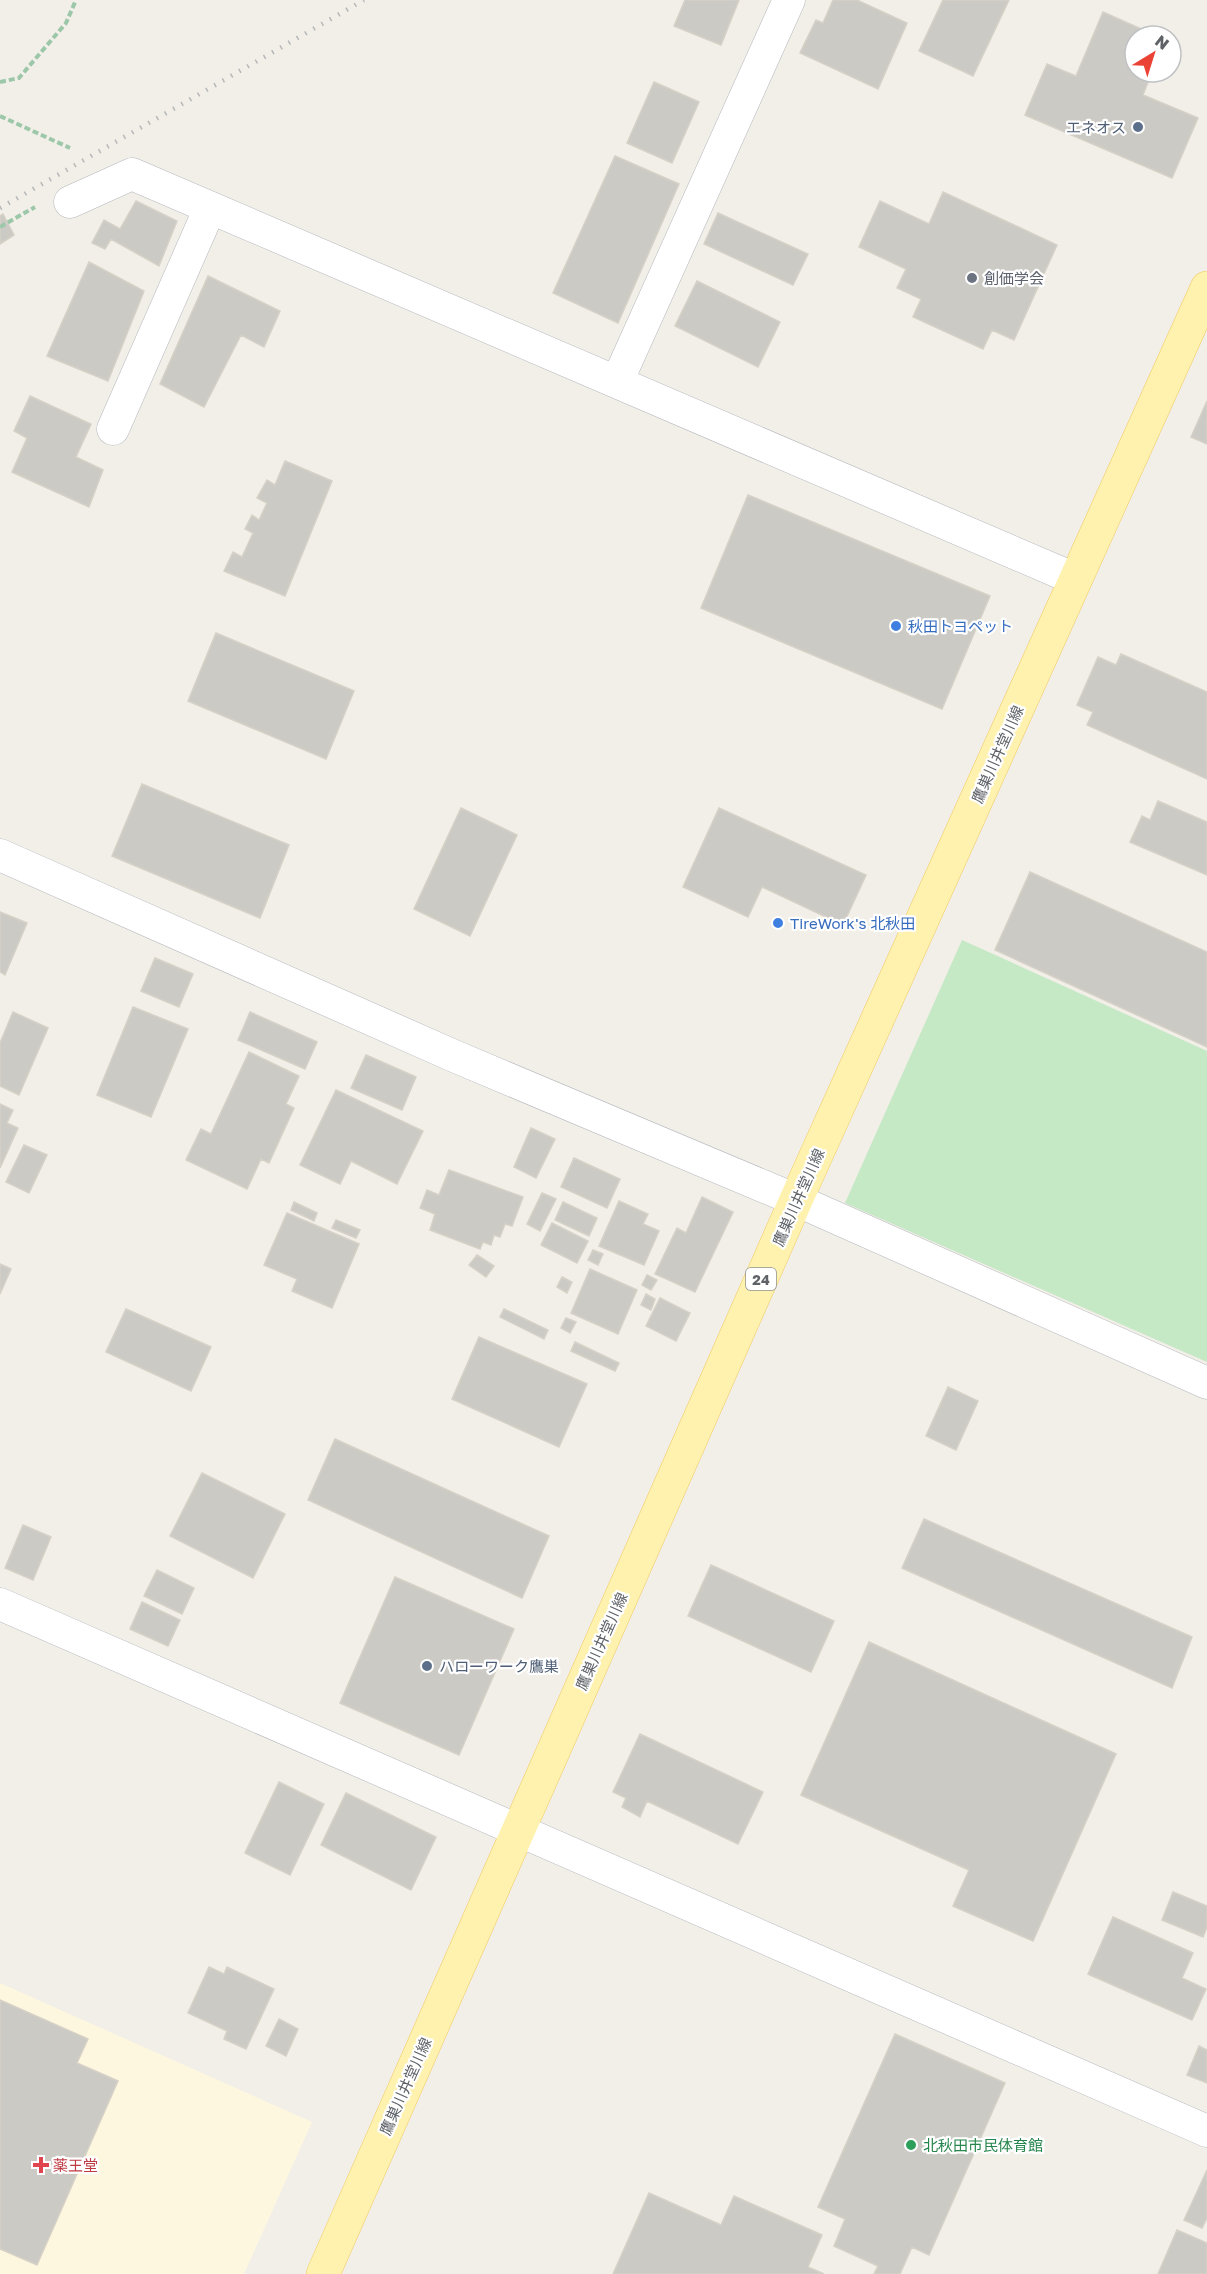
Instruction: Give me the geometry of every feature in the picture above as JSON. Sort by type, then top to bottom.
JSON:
[{"type":"main road","name":"鷹巣川井堂川線","points":[[323,2274],[796,1200],[1207,288]]},
{"type":"street","points":[[617,382],[789,0]]},
{"type":"street","points":[[70,202],[132,174],[1075,579]]},
{"type":"street","points":[[113,429],[210,208]]},
{"type":"street","points":[[0,855],[454,1056],[796,1200],[1207,1383]]},
{"type":"street","points":[[0,1604],[1207,2131]]},
{"type":"path","points":[[0,82],[19,78],[66,23],[76,0]]},
{"type":"path","points":[[0,116],[70,148]]},
{"type":"path","points":[[0,227],[37,206]]},
{"type":"shaded area","points":[[0,1983],[312,2122],[244,2274],[0,2274]]},
{"type":"green space","points":[[962,940],[1207,1051],[1207,1362],[845,1203]]},
{"type":"building","points":[[685,0],[739,0],[721,45],[674,26]]},
{"type":"building","points":[[833,0],[857,0],[907,23],[878,89],[800,53],[816,20],[823,23]]},
{"type":"building","points":[[943,0],[1009,0],[973,76],[919,51]]},
{"type":"building","points":[[1103,12],[1130,24],[1123,24],[1123,84],[1147,84],[1143,95],[1198,118],[1172,178],[1025,115],[1047,64],[1076,76]]},
{"type":"building","points":[[654,82],[699,102],[672,163],[627,143]]},
{"type":"building","points":[[615,156],[679,184],[618,323],[553,293]]},
{"type":"building","name":"創価学会","points":[[943,192],[1057,245],[1014,340],[992,330],[983,349],[913,317],[921,299],[897,288],[906,269],[859,247],[880,201],[929,224]]},
{"type":"building","points":[[136,201],[177,221],[159,266],[111,239],[105,249],[92,243],[104,220],[120,229]]},
{"type":"building","points":[[718,213],[808,254],[793,285],[704,244]]},
{"type":"building","points":[[3,214],[14,235],[0,244],[0,216]]},
{"type":"building","points":[[89,262],[144,291],[108,381],[47,356]]},
{"type":"building","points":[[208,276],[280,311],[264,347],[241,335],[204,407],[160,384]]},
{"type":"building","points":[[697,281],[780,322],[758,367],[675,326]]},
{"type":"building","points":[[30,396],[91,424],[76,457],[103,470],[89,507],[12,472],[27,438],[14,431]]},
{"type":"building","points":[[1207,401],[1207,444],[1191,437]]},
{"type":"building","points":[[285,461],[332,481],[285,596],[224,571],[233,552],[242,557],[253,533],[245,529],[252,515],[259,520],[267,503],[257,498],[267,480],[275,485]]},
{"type":"building","points":[[748,495],[990,596],[942,709],[701,608]]},
{"type":"building","points":[[216,633],[354,691],[326,759],[188,701]]},
{"type":"building","points":[[1121,654],[1207,692],[1207,779],[1087,725],[1093,712],[1077,705],[1098,657],[1116,665]]},
{"type":"building","points":[[142,784],[289,845],[260,918],[112,856]]},
{"type":"building","points":[[1158,801],[1207,822],[1207,875],[1130,842],[1142,816],[1150,820]]},
{"type":"building","points":[[461,808],[517,835],[470,936],[414,909]]},
{"type":"building","points":[[719,808],[866,875],[843,925],[762,887],[748,917],[683,887]]},
{"type":"building","points":[[1030,872],[1207,952],[1207,1047],[995,950]]},
{"type":"building","points":[[0,912],[27,923],[5,975],[0,972]]},
{"type":"building","points":[[155,958],[193,974],[179,1007],[141,991]]},
{"type":"building","points":[[133,1007],[188,1029],[151,1117],[97,1095]]},
{"type":"building","points":[[13,1012],[48,1028],[19,1095],[0,1086],[0,1043]]},
{"type":"building","points":[[250,1012],[317,1042],[305,1069],[238,1040]]},
{"type":"building","points":[[249,1052],[299,1076],[286,1104],[294,1108],[269,1163],[261,1159],[247,1189],[186,1160],[201,1129],[211,1134]]},
{"type":"building","points":[[366,1055],[416,1077],[402,1110],[351,1088]]},
{"type":"building","points":[[336,1090],[423,1131],[397,1184],[351,1161],[340,1184],[300,1165]]},
{"type":"building","points":[[0,1104],[13,1110],[7,1123],[18,1128],[0,1168]]},
{"type":"building","points":[[531,1128],[555,1139],[536,1178],[514,1167]]},
{"type":"building","points":[[24,1145],[47,1155],[29,1193],[6,1182]]},
{"type":"building","points":[[574,1158],[620,1179],[607,1208],[561,1187]]},
{"type":"building","points":[[449,1170],[523,1197],[512,1226],[505,1224],[500,1237],[494,1235],[491,1245],[483,1242],[480,1249],[430,1230],[435,1214],[420,1208],[427,1190],[439,1195]]},
{"type":"building","points":[[542,1193],[556,1199],[540,1231],[527,1224]]},
{"type":"building","points":[[702,1197],[733,1212],[695,1292],[655,1274],[677,1228],[686,1233]]},
{"type":"building","points":[[619,1201],[648,1214],[643,1224],[659,1231],[644,1265],[599,1246]]},
{"type":"building","points":[[294,1202],[317,1213],[314,1221],[291,1210]]},
{"type":"building","points":[[563,1202],[597,1218],[589,1236],[555,1220]]},
{"type":"building","points":[[287,1213],[359,1244],[332,1308],[292,1291],[297,1279],[264,1265]]},
{"type":"building","points":[[336,1220],[360,1230],[356,1238],[332,1228]]},
{"type":"building","points":[[552,1223],[588,1241],[577,1263],[541,1245]]},
{"type":"building","points":[[593,1250],[603,1254],[598,1265],[588,1260]]},
{"type":"building","points":[[477,1255],[494,1266],[486,1277],[469,1265]]},
{"type":"building","points":[[0,1264],[11,1269],[0,1294]]},
{"type":"building","points":[[590,1269],[637,1290],[618,1334],[571,1313]]},
{"type":"building","points":[[647,1275],[657,1280],[651,1290],[642,1285]]},
{"type":"building","points":[[562,1277],[572,1282],[567,1293],[557,1287]]},
{"type":"building","points":[[646,1294],[655,1299],[651,1310],[641,1305]]},
{"type":"building","points":[[660,1298],[690,1313],[676,1341],[646,1326]]},
{"type":"building","points":[[126,1309],[211,1347],[191,1391],[106,1352]]},
{"type":"building","points":[[504,1309],[548,1330],[544,1339],[500,1317]]},
{"type":"building","points":[[566,1318],[576,1322],[570,1333],[561,1328]]},
{"type":"building","points":[[479,1337],[587,1384],[559,1447],[452,1399]]},
{"type":"building","points":[[575,1342],[619,1363],[615,1371],[571,1351]]},
{"type":"building","points":[[948,1387],[978,1401],[956,1450],[926,1436]]},
{"type":"building","points":[[335,1439],[549,1536],[522,1598],[308,1500]]},
{"type":"building","points":[[202,1473],[285,1514],[253,1578],[170,1536]]},
{"type":"building","points":[[924,1519],[1192,1637],[1172,1688],[902,1568]]},
{"type":"building","points":[[23,1525],[51,1537],[33,1580],[5,1568]]},
{"type":"building","points":[[711,1565],[834,1621],[811,1672],[688,1616]]},
{"type":"building","points":[[157,1570],[194,1588],[182,1614],[144,1596]]},
{"type":"building","name":"ハローワーク鷹巣","points":[[395,1577],[514,1629],[459,1755],[340,1703]]},
{"type":"building","points":[[142,1602],[180,1620],[168,1646],[130,1629]]},
{"type":"building","points":[[869,1642],[1116,1754],[1033,1941],[953,1906],[969,1870],[801,1795]]},
{"type":"building","points":[[640,1734],[763,1792],[738,1844],[647,1801],[640,1817],[622,1807],[626,1798],[613,1792]]},
{"type":"building","points":[[279,1782],[324,1804],[290,1875],[245,1853]]},
{"type":"building","points":[[346,1793],[436,1837],[411,1890],[321,1845]]},
{"type":"building","points":[[1173,1892],[1207,1906],[1207,1927],[1203,1937],[1162,1920]]},
{"type":"building","points":[[1113,1917],[1193,1953],[1182,1978],[1206,1989],[1192,2020],[1088,1974]]},
{"type":"building","points":[[209,1967],[224,1974],[227,1967],[274,1989],[246,2049],[224,2039],[227,2031],[188,2013]]},
{"type":"building","name":"薬王堂","points":[[0,2000],[88,2039],[77,2063],[118,2081],[37,2265],[0,2249]]},
{"type":"building","points":[[279,2019],[298,2029],[286,2056],[266,2046]]},
{"type":"building","name":"北秋田市民体育館","points":[[895,2034],[1005,2083],[929,2255],[912,2247],[900,2274],[874,2274],[878,2266],[834,2246],[845,2219],[818,2207]]},
{"type":"building","points":[[1199,2046],[1207,2050],[1207,2083],[1187,2075]]},
{"type":"building","points":[[1207,2170],[1207,2218],[1202,2228],[1184,2220]]},
{"type":"building","points":[[649,2193],[721,2225],[734,2196],[822,2235],[808,2267],[824,2274],[613,2274]]},
{"type":"building","points":[[1177,2230],[1207,2243],[1207,2274],[1158,2274]]},
{"type":"railway","points":[[0,208],[364,0]]},
{"type":"place","name":"エネオス","points":[[1138,127]]},
{"type":"place","name":"創価学会","points":[[972,278]]},
{"type":"place","name":"秋田トヨペット","points":[[896,626]]},
{"type":"place","name":"TireWork's 北秋田","points":[[778,923]]},
{"type":"place","name":"ハローワーク鷹巣","points":[[427,1666]]},
{"type":"place","name":"北秋田市民体育館","points":[[911,2145]]},
{"type":"place","name":"薬王堂","points":[[41,2165]]}]
